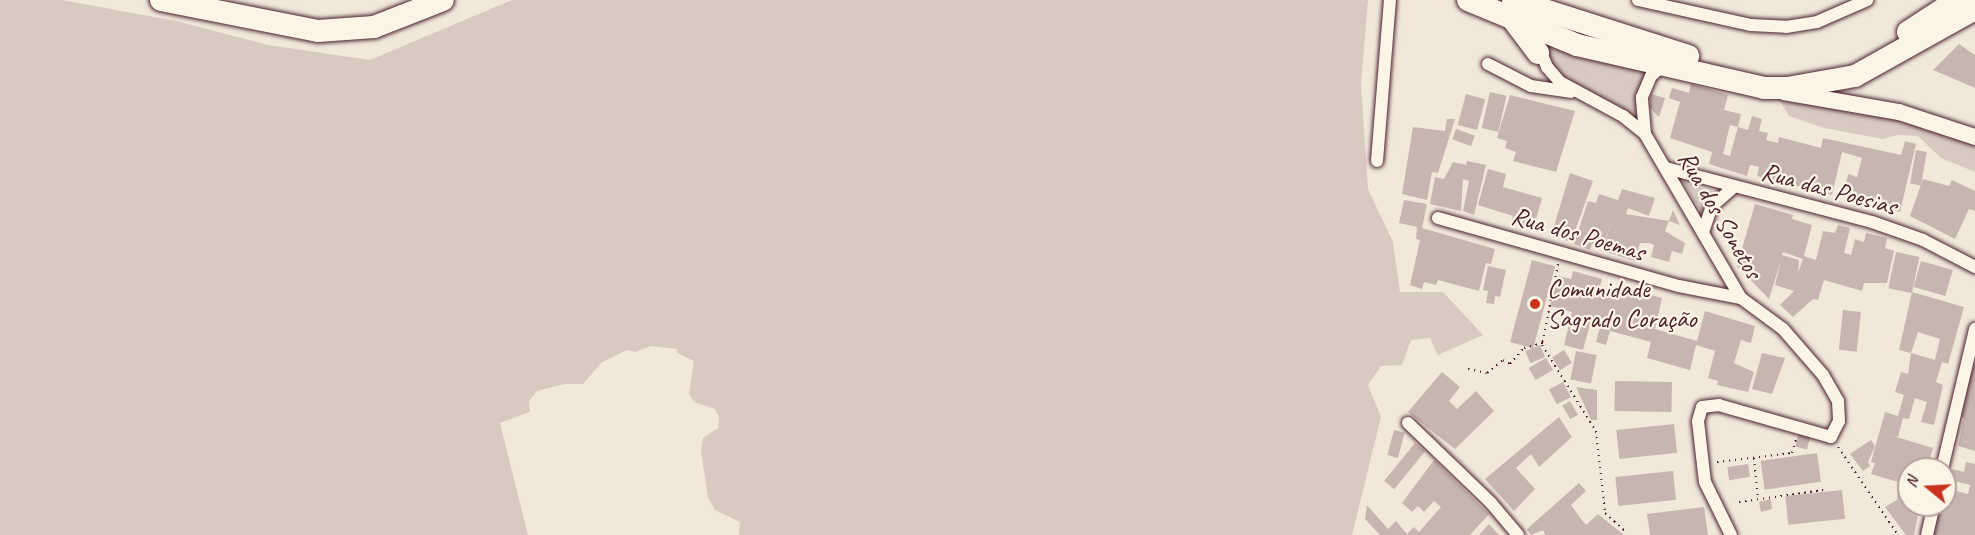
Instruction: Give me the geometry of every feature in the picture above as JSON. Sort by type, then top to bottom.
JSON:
[{"type":"highway","points":[[161,0],[318,30],[374,27],[443,0]]},
{"type":"highway","points":[[1468,0],[1748,70],[1810,72],[1864,57],[1957,0]]},
{"type":"highway","points":[[1513,10],[1540,43],[1663,65],[1764,88],[1809,85],[1855,76],[1975,9]]},
{"type":"highway","points":[[1540,43],[1560,27],[1640,43]]},
{"type":"main road","points":[[1855,76],[1866,105]]},
{"type":"main road","points":[[1764,88],[1866,105],[1975,137]]},
{"type":"street","points":[[1377,161],[1390,0]]},
{"type":"street","points":[[1638,0],[1751,25],[1786,27],[1817,22],[1868,0]]},
{"type":"street","name":"Rua dos Sonetos","points":[[1540,43],[1560,82],[1574,92],[1623,116],[1645,134],[1741,298],[1783,329],[1823,375],[1840,412],[1831,437]]},
{"type":"street","name":"Rua dos Sonetos","points":[[1488,64],[1531,86],[1574,92]]},
{"type":"street","points":[[1645,134],[1642,97],[1651,76],[1663,65]]},
{"type":"street","name":"Rua das Poesias","points":[[1666,168],[1872,222],[1923,240],[1975,267]]},
{"type":"street","points":[[1703,232],[1712,206],[1734,187]]},
{"type":"street","name":"Rua dos Poemas","points":[[1438,218],[1679,286],[1741,298]]},
{"type":"street","points":[[1945,457],[1975,329]]},
{"type":"street","points":[[1731,535],[1718,503],[1707,490],[1702,464],[1698,421],[1706,405],[1719,405],[1831,437]]},
{"type":"street","points":[[1408,423],[1483,495],[1518,535]]},
{"type":"street","points":[[1927,535],[1931,517]]},
{"type":"path","points":[[1562,253],[1543,343],[1596,431],[1605,513],[1625,531]]},
{"type":"path","points":[[1468,369],[1487,373],[1503,360],[1510,364],[1524,348],[1543,343]]},
{"type":"path","points":[[1702,464],[1792,453],[1799,428]]},
{"type":"path","points":[[1831,437],[1898,535]]},
{"type":"path","points":[[1754,458],[1758,499]]},
{"type":"path","points":[[1739,502],[1823,490]]},
{"type":"shaded area","points":[[0,0],[62,0],[176,21],[268,45],[370,60],[512,0],[1368,0],[1361,84],[1368,189],[1393,242],[1400,292],[1443,292],[1483,335],[1438,355],[1430,338],[1411,340],[1402,365],[1381,366],[1368,385],[1381,417],[1352,535],[739,535],[740,522],[715,510],[708,498],[701,451],[703,438],[718,428],[719,417],[715,409],[694,402],[689,394],[694,361],[677,353],[677,349],[651,346],[635,352],[627,350],[602,362],[583,384],[565,384],[537,391],[529,401],[530,412],[500,423],[528,535],[0,535]]},
{"type":"shaded area","points":[[1542,32],[1663,65],[1642,97],[1645,134],[1547,67]]},
{"type":"shaded area","points":[[1780,101],[1898,116],[1975,144],[1975,172],[1941,158],[1918,136],[1897,135],[1883,139],[1824,128],[1789,116]]},
{"type":"shaded area","points":[[1683,182],[1714,192],[1702,213]]},
{"type":"building","points":[[1959,44],[1975,55],[1975,88],[1933,70]]},
{"type":"building","points":[[1691,84],[1728,95],[1724,110],[1741,114],[1738,127],[1748,130],[1752,116],[1762,119],[1759,131],[1768,133],[1766,140],[1778,143],[1779,137],[1821,148],[1823,138],[1901,155],[1905,141],[1916,144],[1900,212],[1851,200],[1854,191],[1845,189],[1848,174],[1857,177],[1862,158],[1842,152],[1832,195],[1757,176],[1759,167],[1750,165],[1747,176],[1709,164],[1712,152],[1670,138],[1680,102],[1669,98],[1672,88],[1689,93]],"holes":[[[1730,125],[1738,127],[1730,156],[1723,154]]]},
{"type":"building","points":[[1490,92],[1507,96],[1498,132],[1482,128]]},
{"type":"building","points":[[1466,94],[1485,99],[1477,130],[1458,125]]},
{"type":"building","points":[[1651,94],[1665,98],[1659,117],[1649,107]]},
{"type":"building","points":[[1510,95],[1575,111],[1556,172],[1513,161],[1516,152],[1505,148],[1507,141],[1497,138]]},
{"type":"building","points":[[1447,119],[1455,119],[1438,173],[1432,172],[1427,200],[1402,194],[1413,127],[1445,131]]},
{"type":"building","points":[[1456,129],[1475,136],[1471,146],[1452,139]]},
{"type":"building","points":[[1916,150],[1927,152],[1921,185],[1910,183]]},
{"type":"building","points":[[1467,161],[1486,165],[1474,215],[1463,211],[1469,181],[1463,179],[1461,211],[1430,204],[1435,177],[1444,179],[1453,162],[1466,165]]},
{"type":"building","points":[[1488,169],[1506,174],[1503,187],[1542,198],[1533,230],[1511,224],[1513,216],[1478,205]]},
{"type":"building","points":[[1570,173],[1593,181],[1571,242],[1551,236]]},
{"type":"building","points":[[1923,179],[1949,186],[1952,180],[1975,191],[1975,211],[1969,209],[1955,239],[1910,216]]},
{"type":"building","points":[[1622,189],[1655,198],[1649,216],[1628,208],[1626,214],[1669,221],[1665,231],[1685,243],[1682,254],[1672,251],[1669,262],[1651,257],[1654,245],[1649,243],[1640,243],[1635,261],[1603,251],[1611,222],[1603,248],[1592,244],[1590,250],[1574,244],[1588,201],[1596,203],[1599,194],[1618,200]]},
{"type":"building","points":[[1404,200],[1427,204],[1422,228],[1495,249],[1491,264],[1486,263],[1479,291],[1438,280],[1436,285],[1424,282],[1422,289],[1410,285],[1420,240],[1416,239],[1417,227],[1399,223]]},
{"type":"building","points":[[1755,204],[1793,215],[1792,219],[1812,225],[1804,256],[1816,260],[1823,231],[1835,233],[1838,225],[1850,228],[1844,253],[1851,255],[1855,239],[1864,242],[1866,233],[1887,238],[1885,248],[1894,251],[1887,283],[1864,283],[1862,291],[1824,280],[1818,300],[1813,299],[1793,317],[1780,305],[1794,291],[1775,285],[1781,260],[1769,299],[1737,266]],"holes":[[[1783,252],[1803,259],[1798,273],[1799,260],[1782,255]]]},
{"type":"building","points":[[1673,210],[1680,225],[1669,221]]},
{"type":"building","points":[[1896,252],[1919,257],[1912,293],[1888,288]]},
{"type":"building","name":"Comunidade Sagrado Coração","points":[[1532,260],[1555,266],[1533,348],[1510,342]]},
{"type":"building","points":[[1921,261],[1953,270],[1945,296],[1914,287]]},
{"type":"building","points":[[1488,266],[1506,270],[1500,297],[1495,296],[1494,304],[1486,303],[1488,291],[1483,290]]},
{"type":"building","points":[[1573,271],[1602,279],[1600,286],[1628,295],[1630,289],[1662,298],[1655,329],[1697,341],[1705,311],[1755,326],[1751,343],[1741,340],[1734,363],[1754,372],[1748,392],[1717,385],[1718,381],[1708,378],[1715,351],[1696,345],[1690,370],[1647,358],[1651,342],[1610,331],[1606,345],[1596,342],[1600,327],[1590,324],[1583,350],[1564,345],[1572,312],[1550,306],[1558,276],[1571,279]]},
{"type":"building","points":[[1912,292],[1964,307],[1948,364],[1942,362],[1936,382],[1943,385],[1934,425],[1921,422],[1927,402],[1915,398],[1909,419],[1903,418],[1898,437],[1890,435],[1933,448],[1930,457],[1897,457],[1897,482],[1871,474],[1875,463],[1871,462],[1885,412],[1898,416],[1904,395],[1895,392],[1901,372],[1908,374],[1911,353],[1899,350]],"holes":[[[1918,332],[1940,339],[1935,360],[1911,353]]]},
{"type":"building","points":[[1843,310],[1861,312],[1857,352],[1839,350]]},
{"type":"building","points":[[1540,345],[1545,357],[1530,363],[1525,351]]},
{"type":"building","points":[[1564,350],[1572,363],[1560,370],[1552,357]]},
{"type":"building","points":[[1576,351],[1597,355],[1591,383],[1570,379]]},
{"type":"building","points":[[1762,353],[1785,358],[1772,394],[1752,389]]},
{"type":"building","points":[[1546,358],[1553,370],[1536,380],[1529,368]]},
{"type":"building","points":[[1972,363],[1975,363],[1975,451],[1958,446],[1964,418],[1958,416]]},
{"type":"building","points":[[1442,372],[1460,387],[1449,401],[1457,409],[1476,391],[1494,411],[1455,449],[1408,412]]},
{"type":"building","points":[[1615,381],[1672,382],[1671,412],[1614,411]]},
{"type":"building","points":[[1563,382],[1571,397],[1557,405],[1549,390]]},
{"type":"building","points":[[1576,387],[1597,390],[1597,420],[1591,420]]},
{"type":"building","points":[[1570,401],[1578,415],[1570,419],[1562,406]]},
{"type":"building","points":[[1559,417],[1572,437],[1539,467],[1531,454],[1516,468],[1535,489],[1514,511],[1485,479]]},
{"type":"building","points":[[1674,424],[1677,453],[1619,459],[1616,430]]},
{"type":"building","points":[[1394,430],[1405,433],[1398,458],[1387,455]]},
{"type":"building","points":[[1799,432],[1811,435],[1807,449],[1795,447]]},
{"type":"building","points":[[1871,440],[1875,446],[1868,462],[1870,466],[1863,471],[1850,454]]},
{"type":"building","points":[[1415,443],[1425,451],[1394,489],[1384,481]]},
{"type":"building","points":[[1817,453],[1821,482],[1765,490],[1761,461]]},
{"type":"building","points":[[1434,460],[1489,514],[1470,535],[1380,535],[1365,519],[1367,505],[1388,529],[1396,521],[1407,534],[1414,527],[1419,532],[1441,507],[1434,501],[1424,512],[1418,506],[1412,512],[1402,503]]},
{"type":"building","points":[[1966,462],[1975,464],[1975,535],[1933,535],[1938,517],[1957,517],[1957,491],[1968,494],[1970,485],[1957,482],[1957,470],[1964,472]]},
{"type":"building","points":[[1748,464],[1750,477],[1729,480],[1727,467]]},
{"type":"building","points":[[1673,471],[1676,500],[1618,506],[1615,477]]},
{"type":"building","points":[[1579,483],[1586,491],[1571,505],[1586,525],[1598,514],[1624,535],[1545,535],[1543,530],[1531,535],[1527,529]]},
{"type":"building","points":[[1842,490],[1845,519],[1788,525],[1785,496]]},
{"type":"building","points":[[1771,499],[1772,509],[1761,512],[1759,502]]},
{"type":"building","points":[[1897,500],[1897,517],[1918,517],[1914,535],[1906,535],[1885,507]]},
{"type":"building","points":[[1704,507],[1708,535],[1650,535],[1647,514]]},
{"type":"building","points":[[1489,524],[1499,535],[1479,535]]},
{"type":"place","name":"Comunidade Sagrado Coração","points":[[1535,304]]}]
